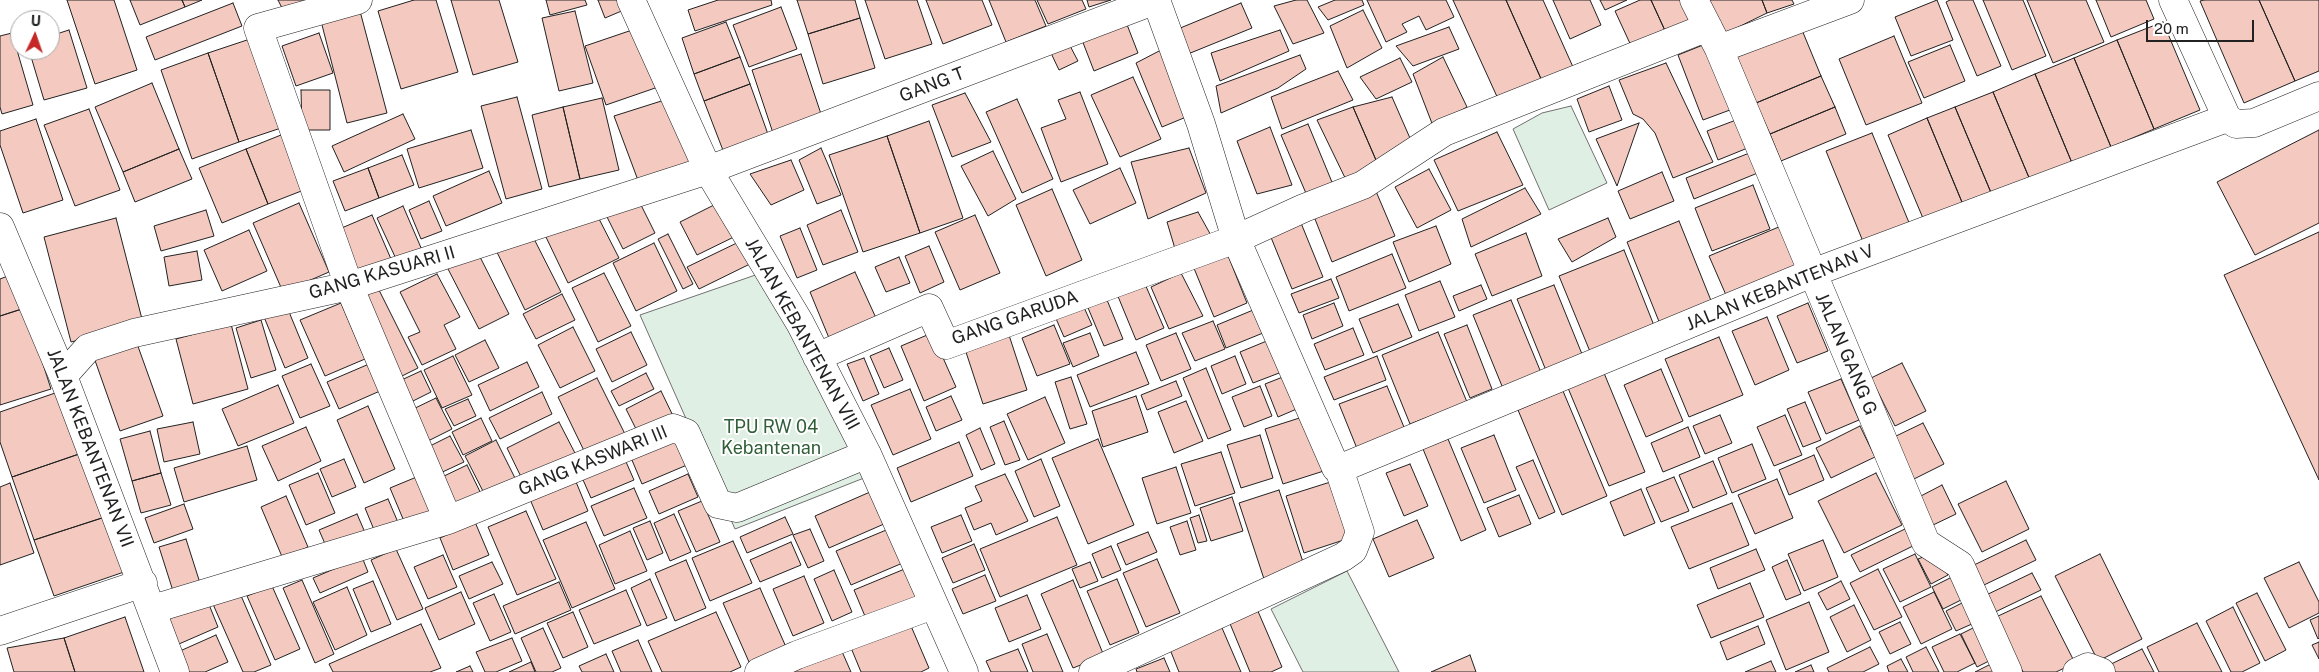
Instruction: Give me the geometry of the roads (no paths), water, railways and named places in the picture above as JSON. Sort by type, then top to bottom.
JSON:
[{"type":"street","points":[[152,609],[448,520],[349,286],[258,28],[358,0]]},
{"type":"street","name":"JALAN KEBANTENAN VIII","points":[[631,0],[708,170],[759,253],[867,454],[964,672]]},
{"type":"street","points":[[1092,672],[1343,557],[1353,550],[1360,532],[1339,468],[1336,468],[1236,239],[1201,124],[1156,0]]},
{"type":"street","name":"GANG T","points":[[708,170],[1156,0]]},
{"type":"street","name":"JALAN GANG G","points":[[1694,0],[1713,38],[1926,543],[1960,565],[2008,672]]},
{"type":"street","points":[[1236,239],[1304,208],[1363,185],[1444,132],[1713,38],[1850,0]]},
{"type":"street","points":[[2173,0],[2227,118],[2236,124],[2254,123],[2319,96]]},
{"type":"street","name":"JALAN KEBANTENAN V","points":[[1339,468],[1812,273],[2227,118]]},
{"type":"street","name":"GANG KASUARI II","points":[[63,376],[88,348],[134,333],[349,286],[708,170]]},
{"type":"street","name":"JALAN KEBANTENAN VII","points":[[0,227],[63,376],[143,583],[175,672]]},
{"type":"street","name":"GANG GARUDA","points":[[817,358],[929,308],[946,345],[1236,239]]},
{"type":"street","name":"GANG KASWARI III","points":[[448,520],[673,428],[686,433],[718,504],[736,508],[867,454]]},
{"type":"street","points":[[0,631],[143,583]]},
{"type":"street","points":[[759,672],[797,655],[933,605]]},
{"type":"street","points":[[2077,672],[2088,667],[2101,672]]},
{"type":"park label","name":"TPU RW 04 Kebantenan","points":[[771,437]]}]
